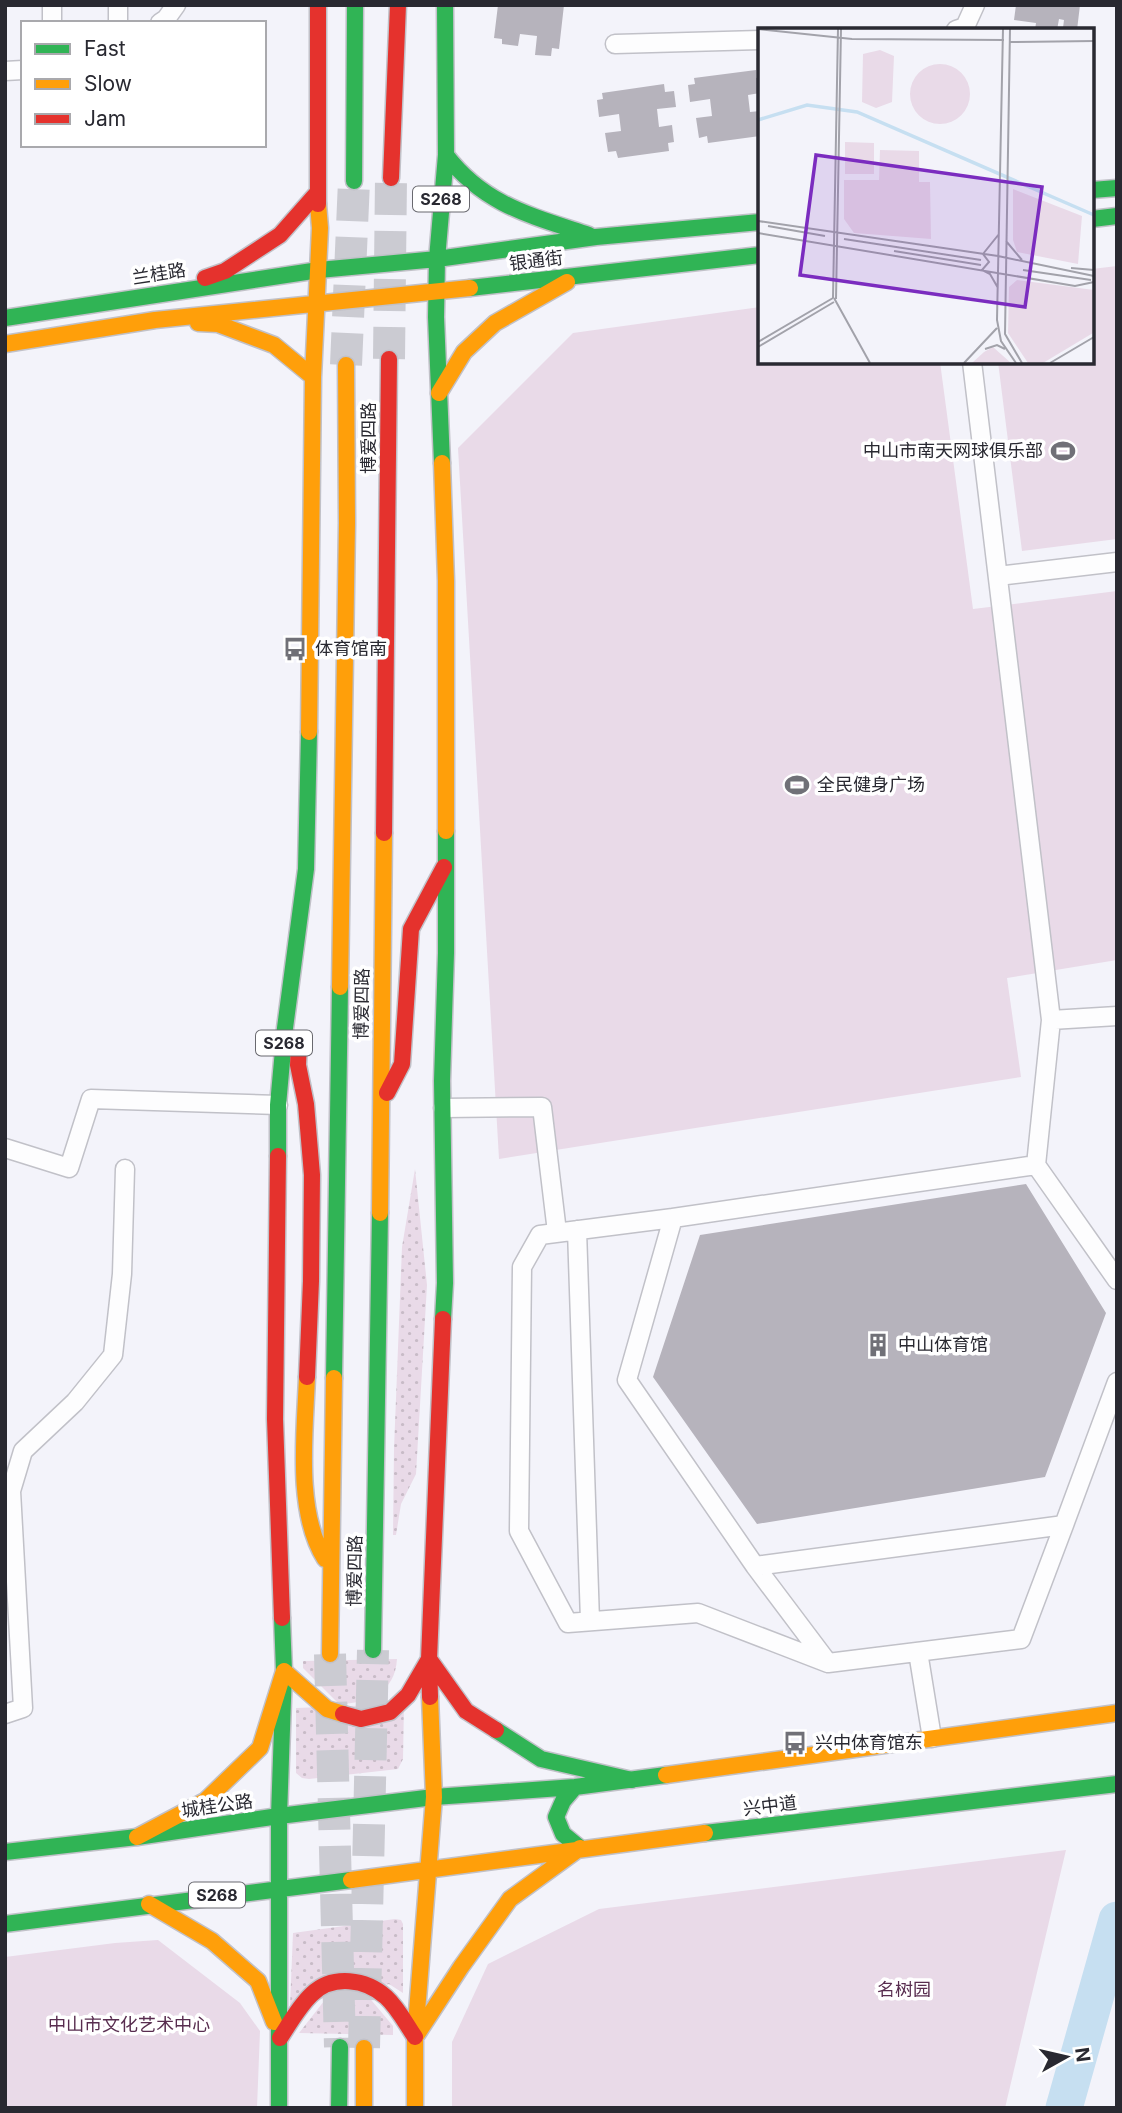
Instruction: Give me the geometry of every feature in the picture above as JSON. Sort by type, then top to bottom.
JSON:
[{"type":"main road","name":"S268","points":[[279,1888],[284,1671],[275,1419],[278,1105],[285,1028],[306,869],[313,377],[320,228],[317,193],[318,5]]},
{"type":"main road","points":[[354,181],[355,5]]},
{"type":"main road","name":"S268","points":[[391,178],[398,5]]},
{"type":"main road","name":"S268","points":[[5,1924],[429,1870],[434,1797],[429,1659],[445,1283],[443,1108],[446,580],[436,292],[446,155],[445,5]]},
{"type":"main road","points":[[446,155],[466,180],[492,199],[596,237]]},
{"type":"main road","points":[[1094,190],[1117,188]]},
{"type":"main road","points":[[150,295],[225,271],[280,235],[317,193]]},
{"type":"main road","points":[[1094,219],[1117,216]]},
{"type":"main road","name":"银通街","points":[[319,270],[437,259],[596,237],[758,222]]},
{"type":"main road","name":"银通街","points":[[318,302],[436,292],[758,256]]},
{"type":"main road","name":"兰桂路","points":[[5,318],[319,270]]},
{"type":"main road","points":[[439,393],[464,352],[495,323],[562,284],[591,273]]},
{"type":"main road","points":[[5,344],[155,320],[318,302]]},
{"type":"main road","points":[[155,320],[218,324],[274,345],[313,377]]},
{"type":"main road","name":"博爱四路","points":[[373,1650],[389,359]]},
{"type":"main road","name":"博爱四路","points":[[330,1654],[347,523],[346,365]]},
{"type":"main road","points":[[380,1107],[402,1064],[411,929],[446,863]]},
{"type":"main road","points":[[306,869],[310,910],[299,1017],[298,1065],[306,1104],[312,1175],[311,1281],[304,1444],[307,1508],[316,1543],[331,1568]]},
{"type":"main road","points":[[284,1671],[327,1709],[361,1719],[390,1712],[408,1695],[429,1659],[466,1711],[541,1759],[632,1780]]},
{"type":"main road","name":"S268","points":[[137,1837],[205,1801],[260,1748],[284,1671]]},
{"type":"main road","points":[[434,1797],[575,1787],[1113,1714]]},
{"type":"main road","name":"兴中道","points":[[429,1870],[580,1848],[1117,1784]]},
{"type":"main road","points":[[415,2037],[510,1899],[580,1848],[563,1834],[556,1817],[563,1801],[575,1787]]},
{"type":"main road","name":"城桂公路","points":[[5,1852],[434,1797]]},
{"type":"main road","points":[[415,2108],[415,2037],[429,1870]]},
{"type":"main road","points":[[279,1888],[279,2108]]},
{"type":"main road","points":[[149,1904],[212,1941],[258,1981],[280,2038]]},
{"type":"main road","points":[[280,2038],[313,1993],[335,1981],[352,1980],[367,1984],[387,1998],[415,2037]]},
{"type":"main road","points":[[339,2108],[340,2047]]},
{"type":"main road","points":[[364,2048],[364,2108]]},
{"type":"street","points":[[163,21],[176,5]]},
{"type":"street","points":[[962,28],[965,27],[975,5]]},
{"type":"street","points":[[615,44],[758,40]]},
{"type":"street","points":[[972,364],[1051,1020],[1035,1165],[1117,1280]]},
{"type":"street","points":[[998,576],[1117,562]]},
{"type":"street","points":[[1051,1020],[1117,1016]]},
{"type":"street","points":[[5,1148],[69,1168],[91,1099],[278,1105]]},
{"type":"street","points":[[443,1108],[542,1107],[557,1232]]},
{"type":"street","points":[[1035,1165],[540,1235],[522,1267],[519,1531],[568,1623],[698,1613],[828,1663],[1021,1639],[1117,1382]]},
{"type":"street","points":[[5,1714],[23,1708],[11,1491],[23,1451],[75,1402],[113,1355],[122,1274],[125,1169]]},
{"type":"street","points":[[673,1217],[627,1380],[755,1566],[828,1663]]},
{"type":"street","points":[[577,1230],[590,1621]]},
{"type":"street","points":[[755,1566],[1064,1525]]},
{"type":"street","points":[[918,1652],[932,1738]]},
{"type":"green space","name":"中山市南天网球俱乐部","points":[[1117,266],[1117,539],[1022,551],[998,364],[1094,364],[1094,269]]},
{"type":"green space","name":"全民健身广场","points":[[758,307],[758,364],[940,364],[973,609],[1117,591],[1117,960],[1007,978],[1021,1077],[499,1159],[458,448],[573,333]]},
{"type":"green space","points":[[415,1169],[427,1285],[416,1474],[401,1504],[396,1535],[393,1535],[402,1247]]},
{"type":"green space","points":[[397,1659],[395,1671],[385,1688],[370,1698],[350,1703],[339,1704],[303,1668],[303,1661]]},
{"type":"green space","points":[[404,1704],[403,1759],[398,1769],[309,1779],[296,1773],[296,1708]]},
{"type":"green space","name":"名树园","points":[[1066,1850],[1005,2108],[452,2108],[452,2042],[488,1964],[599,1909]]},
{"type":"green space","points":[[401,1920],[403,1924],[403,1993],[389,1984],[290,2006],[293,1933]]},
{"type":"green space","name":"中山市文化艺术中心","points":[[158,1940],[240,2003],[260,2031],[257,2108],[5,2108],[5,1957]]},
{"type":"green space","points":[[367,1995],[393,2026],[393,2035],[299,2033],[328,1996]]},
{"type":"building","points":[[498,5],[564,5],[559,49],[552,48],[551,56],[535,55],[537,36],[520,34],[518,46],[502,44],[502,39],[494,38]]},
{"type":"building","points":[[1016,5],[1080,5],[1077,28],[1063,28],[1064,20],[1059,19],[1057,28],[1035,28],[1036,23],[1014,20]]},
{"type":"building","points":[[756,70],[758,93],[748,95],[750,112],[758,111],[758,136],[708,143],[707,136],[699,138],[696,118],[712,116],[710,99],[690,102],[688,85],[695,84],[694,78]]},
{"type":"building","points":[[664,84],[665,92],[674,91],[676,107],[657,109],[659,127],[672,125],[674,142],[668,143],[669,151],[618,158],[616,151],[608,152],[605,133],[621,131],[619,114],[599,117],[597,100],[603,99],[602,93]]},
{"type":"building","name":"中山体育馆","points":[[1026,1184],[1106,1313],[1045,1477],[757,1524],[653,1377],[700,1235]]},
{"type":"waterway","points":[[1064,2108],[1117,1920]]},
{"type":"tunnel","points":[[389,359],[391,178]]},
{"type":"tunnel","points":[[346,365],[354,181]]},
{"type":"tunnel","points":[[364,2048],[373,1650]]},
{"type":"tunnel","points":[[330,1654],[340,2047]]},
{"type":"traffic: fast","points":[[354,181],[355,5]]},
{"type":"traffic: fast","points":[[442,463],[436,317],[437,259],[446,155],[445,5]]},
{"type":"traffic: fast","points":[[446,155],[476,186],[510,207],[589,235]]},
{"type":"traffic: fast","points":[[1094,190],[1117,188]]},
{"type":"traffic: fast","points":[[1094,219],[1117,216]]},
{"type":"traffic: fast","points":[[5,318],[319,270],[437,259],[596,237],[758,222]]},
{"type":"traffic: fast","points":[[470,288],[758,255]]},
{"type":"traffic: fast","points":[[278,1156],[278,1105],[285,1028],[306,869],[309,732]]},
{"type":"traffic: fast","points":[[443,1319],[445,1283],[442,1081],[446,831]]},
{"type":"traffic: fast","points":[[334,1378],[340,987]]},
{"type":"traffic: fast","points":[[373,1650],[380,1213]]},
{"type":"traffic: fast","points":[[279,2108],[279,1816],[284,1671],[282,1618]]},
{"type":"traffic: fast","points":[[496,1730],[541,1759],[632,1780]]},
{"type":"traffic: fast","points":[[5,1852],[434,1797],[575,1787],[666,1775]]},
{"type":"traffic: fast","points":[[705,1833],[1117,1784]]},
{"type":"traffic: fast","points":[[575,1787],[563,1801],[556,1817],[563,1834],[580,1848]]},
{"type":"traffic: fast","points":[[5,1924],[351,1880]]},
{"type":"traffic: fast","points":[[339,2108],[340,2047]]},
{"type":"traffic: slow","points":[[309,732],[313,377],[320,228],[318,204]]},
{"type":"traffic: slow","points":[[439,393],[464,352],[495,323],[567,282]]},
{"type":"traffic: slow","points":[[5,344],[155,320],[470,288]]},
{"type":"traffic: slow","points":[[198,323],[218,324],[274,345],[313,377]]},
{"type":"traffic: slow","points":[[340,987],[347,523],[346,365]]},
{"type":"traffic: slow","points":[[442,463],[446,581],[446,831]]},
{"type":"traffic: slow","points":[[380,1213],[384,833]]},
{"type":"traffic: slow","points":[[307,1377],[304,1446],[306,1495],[309,1518],[325,1559]]},
{"type":"traffic: slow","points":[[330,1654],[334,1378]]},
{"type":"traffic: slow","points":[[137,1837],[205,1801],[260,1748],[284,1671],[327,1709],[343,1714]]},
{"type":"traffic: slow","points":[[415,2108],[415,2037],[434,1797],[430,1697]]},
{"type":"traffic: slow","points":[[666,1775],[1117,1713]]},
{"type":"traffic: slow","points":[[351,1880],[705,1833]]},
{"type":"traffic: slow","points":[[416,2036],[510,1899],[580,1848]]},
{"type":"traffic: slow","points":[[149,1904],[212,1941],[258,1981],[274,2022]]},
{"type":"traffic: slow","points":[[364,2048],[364,2108]]},
{"type":"traffic: jam","points":[[318,5],[318,204]]},
{"type":"traffic: jam","points":[[391,178],[398,5]]},
{"type":"traffic: jam","points":[[205,278],[225,271],[280,235],[317,193]]},
{"type":"traffic: jam","points":[[384,833],[389,359]]},
{"type":"traffic: jam","points":[[387,1093],[402,1064],[411,929],[444,867]]},
{"type":"traffic: jam","points":[[299,1042],[298,1065],[306,1104],[312,1175],[307,1377]]},
{"type":"traffic: jam","points":[[278,1156],[275,1419],[282,1618]]},
{"type":"traffic: jam","points":[[430,1697],[429,1659],[443,1319]]},
{"type":"traffic: jam","points":[[343,1714],[361,1719],[390,1712],[408,1695],[429,1659],[466,1711],[496,1730]]},
{"type":"traffic: jam","points":[[280,2038],[312,1994],[330,1983],[339,1981],[359,1983],[378,1991],[398,2011],[415,2037]]},
{"type":"place","name":"中山市南天网球俱乐部","points":[[1063,451]]},
{"type":"place","name":"体育馆南","points":[[295,649]]},
{"type":"place","name":"全民健身广场","points":[[797,785]]},
{"type":"place","name":"中山体育馆","points":[[878,1345]]},
{"type":"place","name":"兴中体育馆东","points":[[795,1743]]}]
